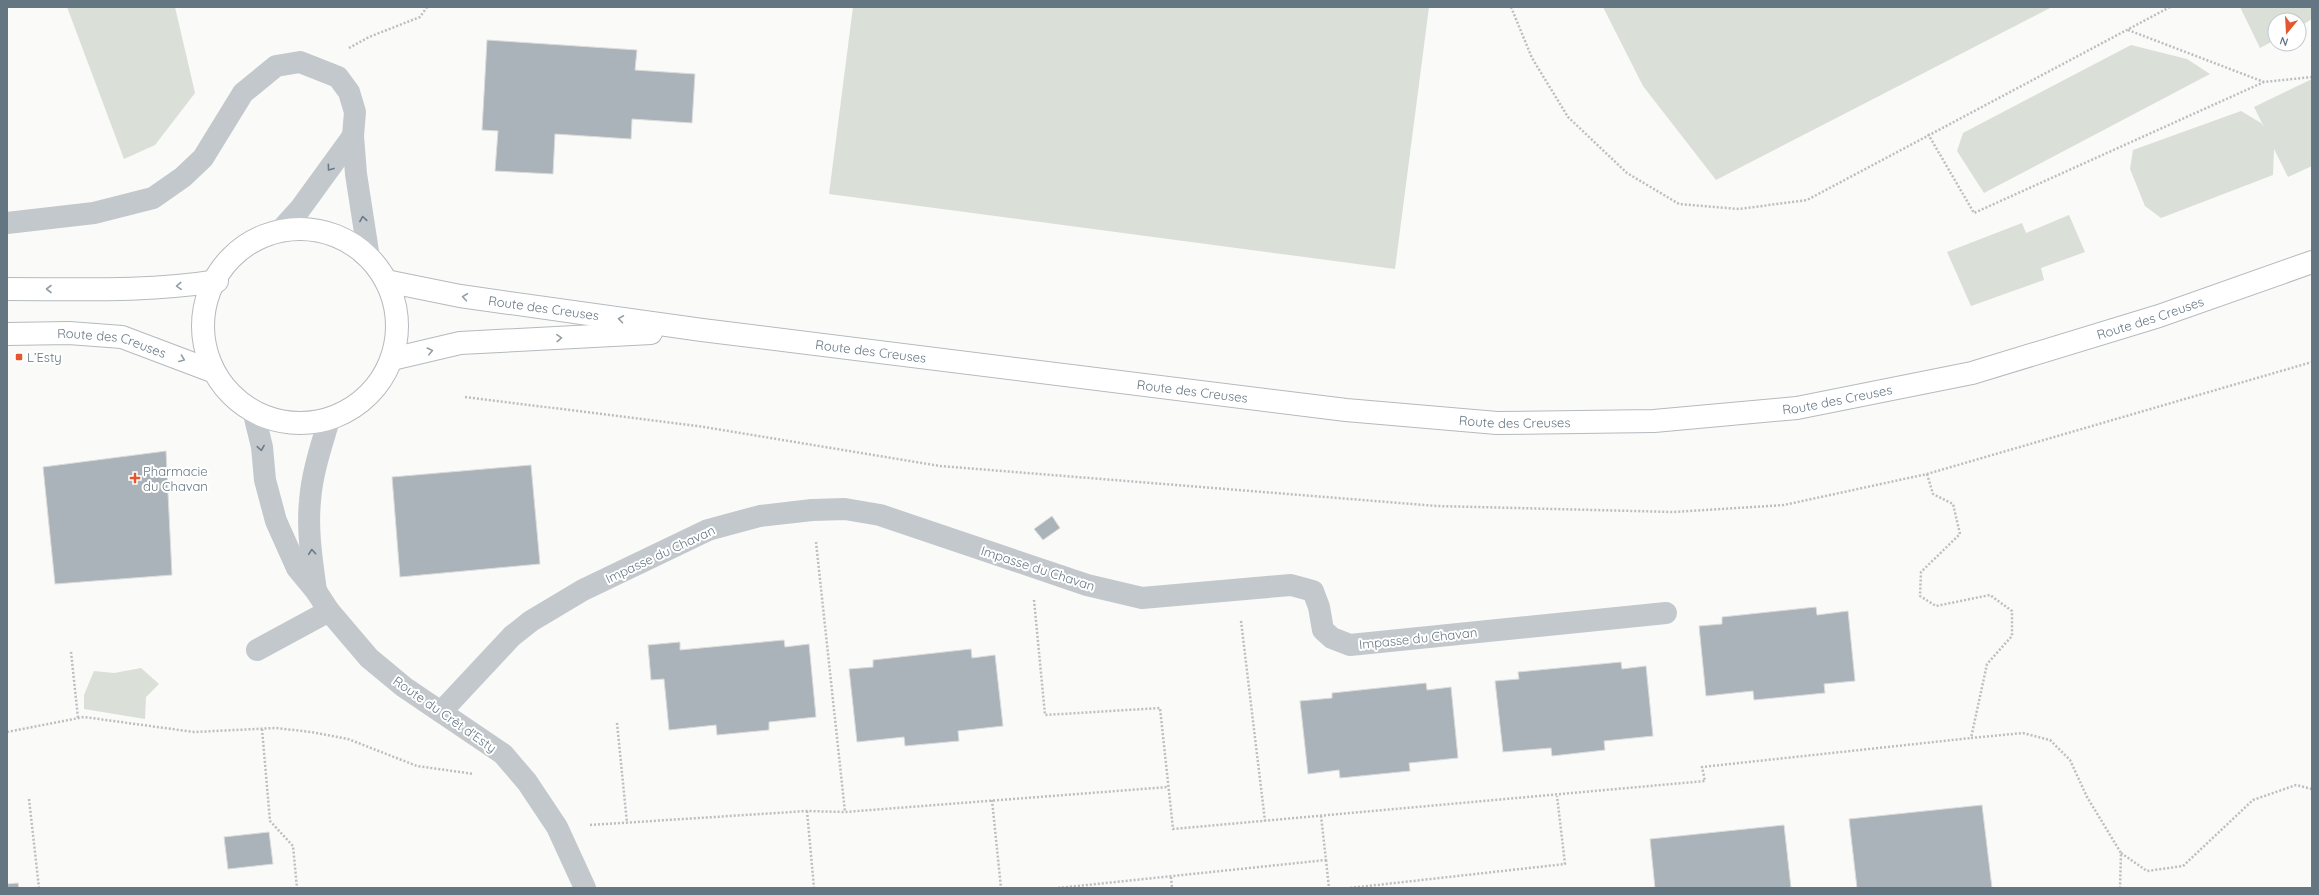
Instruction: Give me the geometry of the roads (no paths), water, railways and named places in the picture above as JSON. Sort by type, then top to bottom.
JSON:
[{"type":"main road","name":"Route des Creuses","points":[[281,230],[320,231],[347,241],[369,258],[386,281],[395,306],[397,333],[392,359],[377,386],[355,407],[329,420],[296,424],[266,417],[239,402],[212,371],[205,350],[203,318],[217,281],[228,260],[255,239],[281,230]]},
{"type":"main road","name":"Route des Creuses","points":[[386,281],[460,296],[702,330],[1346,410],[1497,423],[1654,421],[1797,408],[1972,373],[2159,316],[2312,262]]},
{"type":"main road","points":[[7,289],[140,288],[187,286],[217,281]]},
{"type":"main road","name":"Route des Creuses","points":[[392,359],[460,344],[702,330]]},
{"type":"main road","name":"Route des Creuses","points":[[7,334],[69,333],[122,338],[212,371]]},
{"type":"street","points":[[7,223],[94,213],[153,198],[183,177],[203,158],[243,93],[276,66],[300,62],[338,77],[349,92],[355,112],[353,136],[356,174],[369,258]]},
{"type":"street","points":[[281,230],[304,203],[353,136]]},
{"type":"street","name":"Route du Crêt d'Esty","points":[[253,410],[262,447],[265,480],[276,521],[297,568],[316,591],[329,612],[369,658],[404,687],[503,754],[527,782],[557,827],[585,888]]},
{"type":"street","name":"Route du Crêt d'Esty","points":[[316,591],[312,555],[310,502],[317,458],[329,420]]},
{"type":"street","name":"Impasse du Chavan","points":[[441,712],[512,636],[531,621],[583,590],[708,530],[760,516],[812,510],[845,509],[880,515],[1086,585],[1142,598],[1291,585],[1313,591],[1319,607],[1323,630],[1332,638],[1350,645],[1666,613]]},
{"type":"street","points":[[257,650],[329,612]]},
{"type":"place","name":"L’Esty","points":[[19,357]]},
{"type":"place","name":"Pharmacie du Chavan","points":[[135,478]]}]
